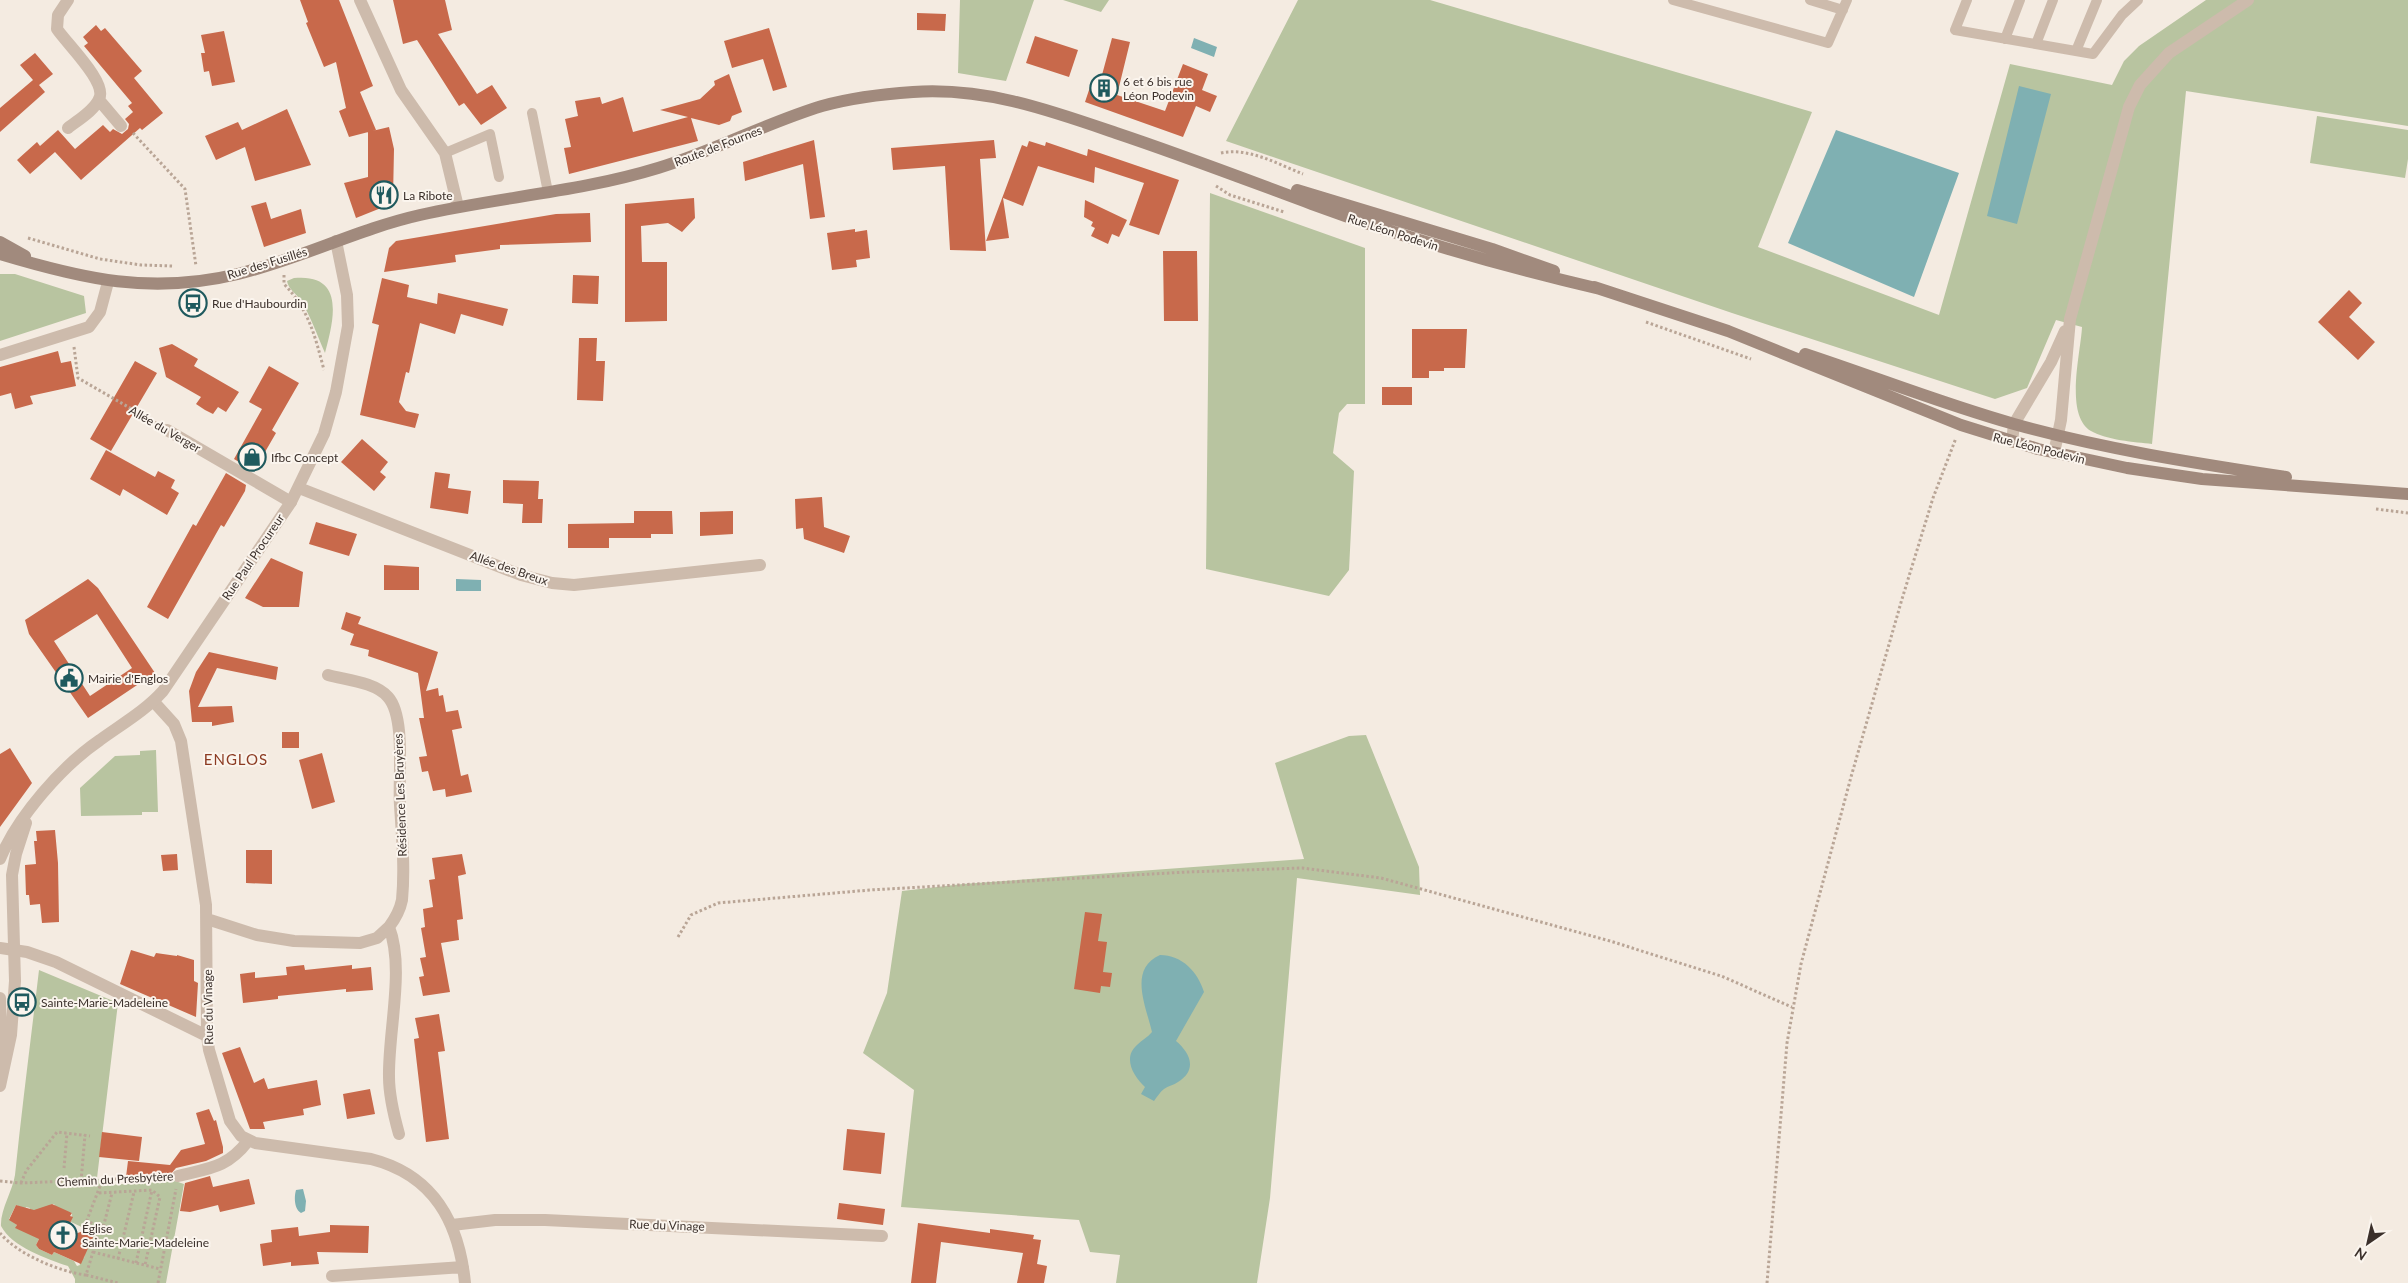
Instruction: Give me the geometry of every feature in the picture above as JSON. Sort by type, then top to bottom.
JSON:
[{"type":"main road","name":"Route de Fournes","points":[[336,241],[410,217],[458,207],[588,186],[655,169],[815,109],[879,95],[931,91],[990,95],[1026,103],[1100,127]]},
{"type":"main road","name":"Rue Léon Podevin","points":[[1100,127],[1192,158],[1234,169],[1341,204],[1492,248],[1600,289],[1870,375],[2014,424],[2059,436],[2144,454],[2367,490]]},
{"type":"main road","name":"Rue des Fusillés","points":[[0,254],[78,276],[108,282],[149,284],[198,281],[237,275],[336,241]]},
{"type":"main road","name":"Rue des Fusillés","points":[[0,242],[38,264]]},
{"type":"main road","name":"Rue Léon Podevin","points":[[1728,331],[1961,426],[2054,453],[2127,468],[2193,478],[2408,494]]},
{"type":"street","points":[[68,0],[58,15],[57,29],[99,84],[102,92],[99,100],[68,128]]},
{"type":"street","points":[[360,0],[401,90],[445,153],[458,207]]},
{"type":"street","points":[[2012,442],[2014,424],[2051,362],[2070,319],[2129,107],[2140,86],[2169,53],[2248,0]]},
{"type":"street","points":[[99,100],[121,126]]},
{"type":"street","name":"Rue Paul Procureur","points":[[0,859],[12,836],[57,777],[75,759],[154,702],[171,681],[299,488],[324,434],[338,384],[346,343],[347,295],[336,241]]},
{"type":"street","points":[[0,355],[89,328],[95,322],[104,300],[108,282]]},
{"type":"street","points":[[2054,453],[2059,436],[2070,319]]},
{"type":"street","name":"Allée du Verger","points":[[167,430],[291,502]]},
{"type":"street","name":"Allée des Breux","points":[[299,488],[522,575],[552,583],[588,584],[760,565]]},
{"type":"street","name":"Résidence Les Bruyères","points":[[207,919],[257,935],[294,941],[360,943],[376,938],[389,927],[397,914],[402,901],[404,847],[400,805],[401,753],[394,707],[382,691],[328,675]]},
{"type":"street","name":"Rue du Vinage","points":[[154,702],[174,724],[181,741],[207,919],[207,1036],[211,1063],[230,1121],[241,1136],[248,1141]]},
{"type":"street","name":"Rue Paul Procureur","points":[[0,1086],[12,1024],[15,950],[12,875],[18,847],[32,809]]},
{"type":"street","points":[[389,927],[394,940],[396,956],[389,1084],[399,1134]]},
{"type":"street","points":[[0,948],[15,950],[56,962],[207,1036]]},
{"type":"street","points":[[0,998],[0,1072]]},
{"type":"street","points":[[248,1141],[384,1162],[409,1176],[431,1194],[447,1214],[452,1225],[463,1267],[465,1283]]},
{"type":"street","name":"Chemin du Presbytère","points":[[178,1176],[233,1159],[248,1141]]},
{"type":"street","name":"Rue du Vinage","points":[[452,1225],[495,1220],[528,1220],[882,1236]]},
{"type":"street","points":[[332,1276],[463,1267]]},
{"type":"lane","points":[[1673,0],[1828,43],[1848,0]]},
{"type":"lane","points":[[1810,0],[1843,10]]},
{"type":"lane","points":[[1967,0],[1955,30],[2093,54],[2122,15],[2138,0]]},
{"type":"lane","points":[[2005,39],[2020,0]]},
{"type":"lane","points":[[2036,44],[2053,0]]},
{"type":"lane","points":[[2076,51],[2097,0]]},
{"type":"lane","points":[[532,113],[548,192]]},
{"type":"lane","points":[[445,153],[490,134],[499,177]]},
{"type":"path","points":[[121,126],[130,129],[185,189],[198,281]]},
{"type":"path","points":[[24,237],[100,259],[142,265],[174,266]]},
{"type":"path","points":[[287,258],[292,270],[283,276],[284,284],[297,298],[306,313],[326,380],[338,384]]},
{"type":"path","points":[[189,265],[195,264]]},
{"type":"path","name":"Allée du Verger","points":[[72,334],[78,378],[167,430]]},
{"type":"path","points":[[1767,1283],[1787,1043],[1792,1008],[1850,777],[1923,527],[1961,426]]},
{"type":"path","points":[[678,937],[691,915],[718,902],[870,890],[1187,872],[1302,868],[1381,878],[1610,941],[1721,976],[1792,1008]]},
{"type":"path","points":[[21,1183],[26,1171],[57,1132],[90,1136]]},
{"type":"path","points":[[64,1168],[68,1133]]},
{"type":"path","points":[[81,1182],[85,1135]]},
{"type":"path","points":[[158,1283],[178,1176]]},
{"type":"path","name":"Chemin du Presbytère","points":[[0,1181],[21,1183],[81,1182],[178,1176]]},
{"type":"path","points":[[100,1229],[87,1220],[102,1181]]},
{"type":"path","points":[[99,1192],[152,1190],[160,1197],[145,1265]]},
{"type":"path","points":[[136,1263],[152,1190]]},
{"type":"path","points":[[86,1275],[100,1229],[103,1228],[112,1192]]},
{"type":"path","points":[[118,1259],[134,1192]]},
{"type":"path","points":[[0,1233],[19,1250],[72,1273],[118,1283]]},
{"type":"path","points":[[93,1252],[160,1269]]},
{"type":"green space","points":[[960,0],[1034,0],[1006,81],[958,73]]},
{"type":"green space","points":[[1063,0],[1109,0],[1101,12]]},
{"type":"green space","points":[[1298,0],[1430,0],[1812,112],[1758,247],[1939,315],[2010,64],[2112,85],[2124,61],[2139,46],[2206,0],[2408,0],[2408,126],[2186,91],[2152,444],[2112,439],[2091,431],[2083,423],[2078,412],[2076,398],[2077,367],[2082,327],[2056,320],[2027,388],[1995,399],[1732,313],[1226,141]]},
{"type":"green space","points":[[2317,116],[2408,130],[2408,159],[2405,178],[2310,163]]},
{"type":"green space","points":[[1210,193],[1365,248],[1365,404],[1347,404],[1339,413],[1333,453],[1354,471],[1349,570],[1329,596],[1206,569]]},
{"type":"green space","points":[[0,274],[15,274],[84,296],[86,313],[0,341]]},
{"type":"green space","points":[[294,278],[311,279],[322,283],[329,291],[333,314],[325,353],[305,307],[288,284],[287,281]]},
{"type":"green space","points":[[1366,735],[1419,867],[1420,895],[1297,878],[1270,1198],[1257,1283],[1116,1283],[1120,1255],[1090,1252],[1079,1220],[901,1207],[914,1090],[863,1053],[887,993],[902,891],[963,884],[1304,859],[1275,763],[1349,736]]},
{"type":"green space","points":[[156,750],[158,812],[142,812],[142,815],[81,816],[80,788],[115,756],[140,755],[140,751]]},
{"type":"green space","points":[[39,970],[118,1003],[97,1178],[108,1185],[175,1181],[184,1184],[166,1283],[75,1283],[75,1279],[68,1266],[40,1256],[21,1246],[1,1226],[2,1213],[15,1175]],"holes":[[[54,1204],[56,1208],[72,1213],[71,1222],[88,1230],[92,1240],[91,1243],[87,1241],[84,1258],[81,1257],[79,1261],[80,1265],[77,1266],[74,1261],[54,1252],[52,1255],[39,1249],[36,1245],[40,1237],[16,1228],[17,1225],[9,1219],[16,1205],[25,1209],[26,1207],[30,1208],[29,1211],[52,1211],[50,1205]]]},
{"type":"water","points":[[1194,38],[1217,47],[1214,57],[1191,48]]},
{"type":"water","points":[[2019,86],[2051,94],[2017,224],[1987,216]]},
{"type":"water","points":[[1836,130],[1959,173],[1914,297],[1788,243]]},
{"type":"water","points":[[456,579],[481,580],[481,591],[456,591]]},
{"type":"water","points":[[1160,955],[1175,958],[1188,966],[1198,978],[1204,992],[1176,1041],[1185,1051],[1190,1061],[1188,1072],[1178,1082],[1163,1090],[1154,1101],[1141,1094],[1145,1087],[1131,1067],[1130,1056],[1139,1043],[1152,1032],[1143,1000],[1142,979],[1144,969],[1150,961]]},
{"type":"water","points":[[303,1189],[306,1201],[305,1211],[301,1213],[296,1206],[295,1196],[296,1190]]},
{"type":"building","points":[[300,0],[339,0],[373,86],[360,92],[376,130],[349,137],[339,111],[346,108],[336,62],[324,67],[306,23],[308,22]]},
{"type":"building","points":[[393,0],[445,0],[452,30],[438,34],[477,94],[492,85],[507,108],[481,125],[464,103],[459,106],[417,40],[403,44]]},
{"type":"building","points":[[917,13],[946,14],[945,31],[917,30]]},
{"type":"building","points":[[96,25],[101,31],[105,28],[142,71],[134,78],[163,113],[142,130],[140,128],[81,180],[55,152],[30,174],[17,160],[37,142],[40,146],[58,130],[75,149],[103,125],[110,132],[113,129],[122,134],[128,129],[129,124],[125,119],[133,112],[128,106],[132,103],[84,46],[88,43],[83,37]]},
{"type":"building","points":[[769,28],[787,87],[773,91],[763,59],[732,68],[724,41]]},
{"type":"building","points":[[224,31],[235,82],[212,86],[209,71],[204,72],[201,53],[205,53],[201,35]]},
{"type":"building","points":[[1035,36],[1078,50],[1069,77],[1026,63]]},
{"type":"building","name":"6 et 6 bis rue Léon Podevin","points":[[1112,38],[1130,42],[1117,95],[1165,111],[1183,64],[1208,74],[1202,90],[1217,96],[1210,112],[1196,106],[1183,137],[1085,102],[1091,84],[1099,86]]},
{"type":"building","points":[[35,53],[53,74],[39,85],[45,92],[0,132],[0,108],[33,80],[20,65]]},
{"type":"building","points":[[729,74],[742,112],[732,116],[730,121],[719,125],[691,118],[698,141],[569,174],[564,148],[571,147],[565,119],[578,116],[575,101],[600,97],[602,104],[623,97],[633,132],[688,117],[660,110],[700,99],[715,85],[714,81]]},
{"type":"building","points":[[287,109],[311,165],[255,181],[245,147],[216,160],[205,136],[238,122],[242,130]]},
{"type":"building","points":[[389,127],[394,149],[393,198],[391,204],[356,218],[344,183],[368,177],[368,132]]},
{"type":"building","points":[[814,140],[825,217],[810,219],[803,164],[745,181],[743,162]]},
{"type":"building","points":[[994,140],[996,158],[980,159],[986,251],[950,250],[945,166],[893,170],[891,148]]},
{"type":"building","points":[[1029,141],[1045,146],[1046,142],[1087,156],[1088,149],[1179,180],[1159,235],[1129,225],[1144,183],[1095,167],[1094,183],[1038,166],[1023,206],[1003,198],[1009,238],[986,241],[1022,145],[1027,147]]},
{"type":"building","points":[[694,198],[695,218],[682,232],[668,223],[641,226],[642,262],[667,262],[667,321],[625,322],[625,204]]},
{"type":"building","points":[[1085,200],[1127,220],[1119,237],[1112,234],[1108,244],[1091,236],[1095,228],[1091,226],[1093,222],[1084,217]]},
{"type":"building","points":[[266,202],[271,219],[301,209],[306,233],[264,247],[251,206]]},
{"type":"building","points":[[590,213],[591,242],[500,245],[500,249],[455,255],[456,262],[384,272],[389,248],[396,241],[556,214]]},
{"type":"building","points":[[855,229],[855,232],[867,230],[870,258],[856,260],[857,267],[832,270],[827,233]]},
{"type":"building","points":[[1163,251],[1197,251],[1198,321],[1164,321]]},
{"type":"building","points":[[573,275],[599,276],[598,304],[572,303]]},
{"type":"building","points":[[382,278],[409,285],[407,297],[437,304],[438,293],[508,309],[503,326],[461,314],[455,334],[420,323],[409,373],[406,372],[399,402],[406,411],[419,414],[415,428],[360,415],[379,325],[372,323]]},
{"type":"building","points":[[2349,290],[2362,303],[2349,317],[2375,342],[2358,360],[2318,322]]},
{"type":"building","points":[[1412,329],[1467,329],[1465,368],[1444,368],[1444,371],[1429,371],[1429,378],[1412,378]]},
{"type":"building","points":[[579,338],[597,338],[596,361],[605,361],[603,401],[577,400]]},
{"type":"building","points":[[172,344],[198,359],[194,366],[239,392],[226,412],[218,407],[213,414],[205,410],[196,404],[201,397],[166,377],[159,348]]},
{"type":"building","points":[[58,351],[61,363],[71,361],[76,386],[30,396],[33,404],[15,409],[11,393],[0,396],[0,367]]},
{"type":"building","points":[[135,361],[157,373],[111,451],[90,439]]},
{"type":"building","points":[[269,366],[299,383],[272,430],[276,433],[254,471],[234,459],[262,409],[249,402]]},
{"type":"building","points":[[1382,387],[1412,387],[1412,405],[1382,405]]},
{"type":"building","points":[[362,439],[388,462],[380,472],[386,477],[374,491],[341,462]]},
{"type":"building","points":[[106,450],[155,477],[158,471],[175,480],[171,488],[179,493],[167,515],[123,489],[120,496],[90,479]]},
{"type":"building","points":[[435,472],[450,474],[448,488],[471,491],[468,514],[430,508]]},
{"type":"building","points":[[226,473],[246,485],[245,491],[224,527],[221,525],[168,619],[147,607],[193,524],[196,526]]},
{"type":"building","points":[[503,480],[539,481],[538,499],[543,499],[542,523],[522,523],[523,504],[503,503]]},
{"type":"building","points":[[822,497],[824,527],[850,536],[844,553],[804,539],[803,528],[796,529],[795,499]]},
{"type":"building","points":[[634,511],[672,511],[673,534],[651,534],[651,538],[609,538],[609,548],[568,548],[568,524],[634,523]]},
{"type":"building","points":[[733,511],[733,534],[700,536],[700,512]]},
{"type":"building","points":[[316,522],[357,534],[349,556],[309,544]]},
{"type":"building","points":[[271,558],[303,572],[299,607],[263,607],[245,598]]},
{"type":"building","points":[[384,565],[419,567],[419,590],[384,590]]},
{"type":"building","points":[[88,579],[98,588],[155,673],[88,718],[29,634],[25,620]],"holes":[[[97,614],[132,668],[90,696],[54,641]]]},
{"type":"building","points":[[346,612],[361,617],[358,624],[438,652],[426,691],[438,688],[439,696],[443,695],[446,712],[458,710],[462,728],[452,730],[461,776],[468,774],[472,792],[446,797],[445,789],[433,791],[428,771],[422,772],[419,757],[427,756],[419,718],[424,718],[418,673],[368,656],[369,650],[350,645],[354,634],[341,629]]},
{"type":"building","points":[[209,652],[278,667],[276,680],[217,668],[198,707],[232,706],[234,722],[212,726],[212,722],[192,722],[189,691],[196,672]]},
{"type":"building","points":[[282,732],[299,732],[299,748],[282,748]]},
{"type":"building","points":[[10,748],[32,783],[0,827],[0,754]]},
{"type":"building","points":[[322,753],[335,802],[312,809],[299,760]]},
{"type":"building","points":[[55,830],[58,863],[59,922],[42,923],[40,904],[30,905],[29,895],[26,895],[25,865],[36,864],[34,841],[37,841],[36,831]]},
{"type":"building","points":[[246,850],[272,850],[272,884],[246,883]]},
{"type":"building","points":[[177,854],[178,870],[163,871],[161,855]]},
{"type":"building","points":[[462,854],[466,874],[458,876],[463,919],[457,920],[459,940],[441,943],[450,992],[423,996],[419,977],[424,976],[420,958],[426,957],[421,928],[425,927],[423,909],[433,907],[429,880],[435,879],[432,858]]},
{"type":"building","points":[[1085,912],[1102,914],[1098,941],[1107,942],[1103,972],[1112,973],[1110,987],[1101,986],[1100,993],[1074,989]]},
{"type":"building","points":[[131,950],[154,957],[156,953],[177,955],[194,960],[194,981],[198,983],[196,1017],[120,984]]},
{"type":"building","points":[[304,965],[305,970],[352,965],[352,969],[371,967],[373,990],[346,992],[346,989],[278,996],[278,999],[243,1003],[240,974],[255,972],[255,978],[287,975],[286,967]]},
{"type":"building","points":[[439,1014],[445,1051],[438,1052],[449,1139],[426,1142],[414,1039],[419,1038],[415,1018]]},
{"type":"building","points":[[240,1047],[254,1083],[264,1078],[268,1089],[317,1080],[321,1105],[303,1109],[304,1115],[263,1122],[265,1129],[250,1129],[222,1053]]},
{"type":"building","points":[[370,1089],[375,1114],[347,1119],[343,1094]]},
{"type":"building","points":[[209,1109],[214,1121],[216,1120],[223,1153],[206,1161],[176,1168],[170,1175],[126,1177],[128,1161],[170,1165],[181,1150],[205,1144],[196,1113]]},
{"type":"building","points":[[847,1129],[885,1133],[881,1174],[843,1170]]},
{"type":"building","points":[[102,1132],[142,1137],[139,1161],[99,1157]]},
{"type":"building","points":[[210,1176],[213,1187],[249,1179],[255,1204],[220,1212],[218,1205],[190,1212],[180,1211],[185,1183]]},
{"type":"building","points":[[839,1203],[885,1209],[883,1225],[837,1219]]},
{"type":"building","name":"Église Sainte-Marie-Madeleine","points":[[52,1204],[72,1213],[70,1216],[73,1217],[63,1238],[98,1226],[81,1264],[54,1252],[52,1255],[39,1249],[36,1245],[39,1239],[15,1228],[17,1225],[9,1220],[16,1205],[34,1210]]},
{"type":"building","points":[[918,1223],[990,1233],[990,1229],[1034,1235],[1033,1239],[1041,1240],[1037,1264],[1047,1266],[1044,1283],[1017,1283],[1023,1253],[941,1242],[936,1283],[911,1283]]},
{"type":"building","points":[[330,1225],[369,1226],[368,1253],[317,1252],[319,1264],[291,1266],[291,1262],[263,1266],[260,1244],[272,1242],[271,1230],[298,1227],[299,1236],[330,1232]]},
{"type":"place","name":"6 et 6 bis rue Léon Podevin","points":[[1104,88]]},
{"type":"place","name":"La Ribote","points":[[384,195]]},
{"type":"place","name":"Rue d'Haubourdin","points":[[193,303]]},
{"type":"place","name":"Ifbc Concept","points":[[252,457]]},
{"type":"place","name":"Mairie d'Englos","points":[[69,678]]},
{"type":"place","name":"Sainte-Marie-Madeleine","points":[[22,1002]]},
{"type":"place","name":"Église Sainte-Marie-Madeleine","points":[[63,1235]]},
{"type":"district","name":"ENGLOS","points":[[236,759]]}]
